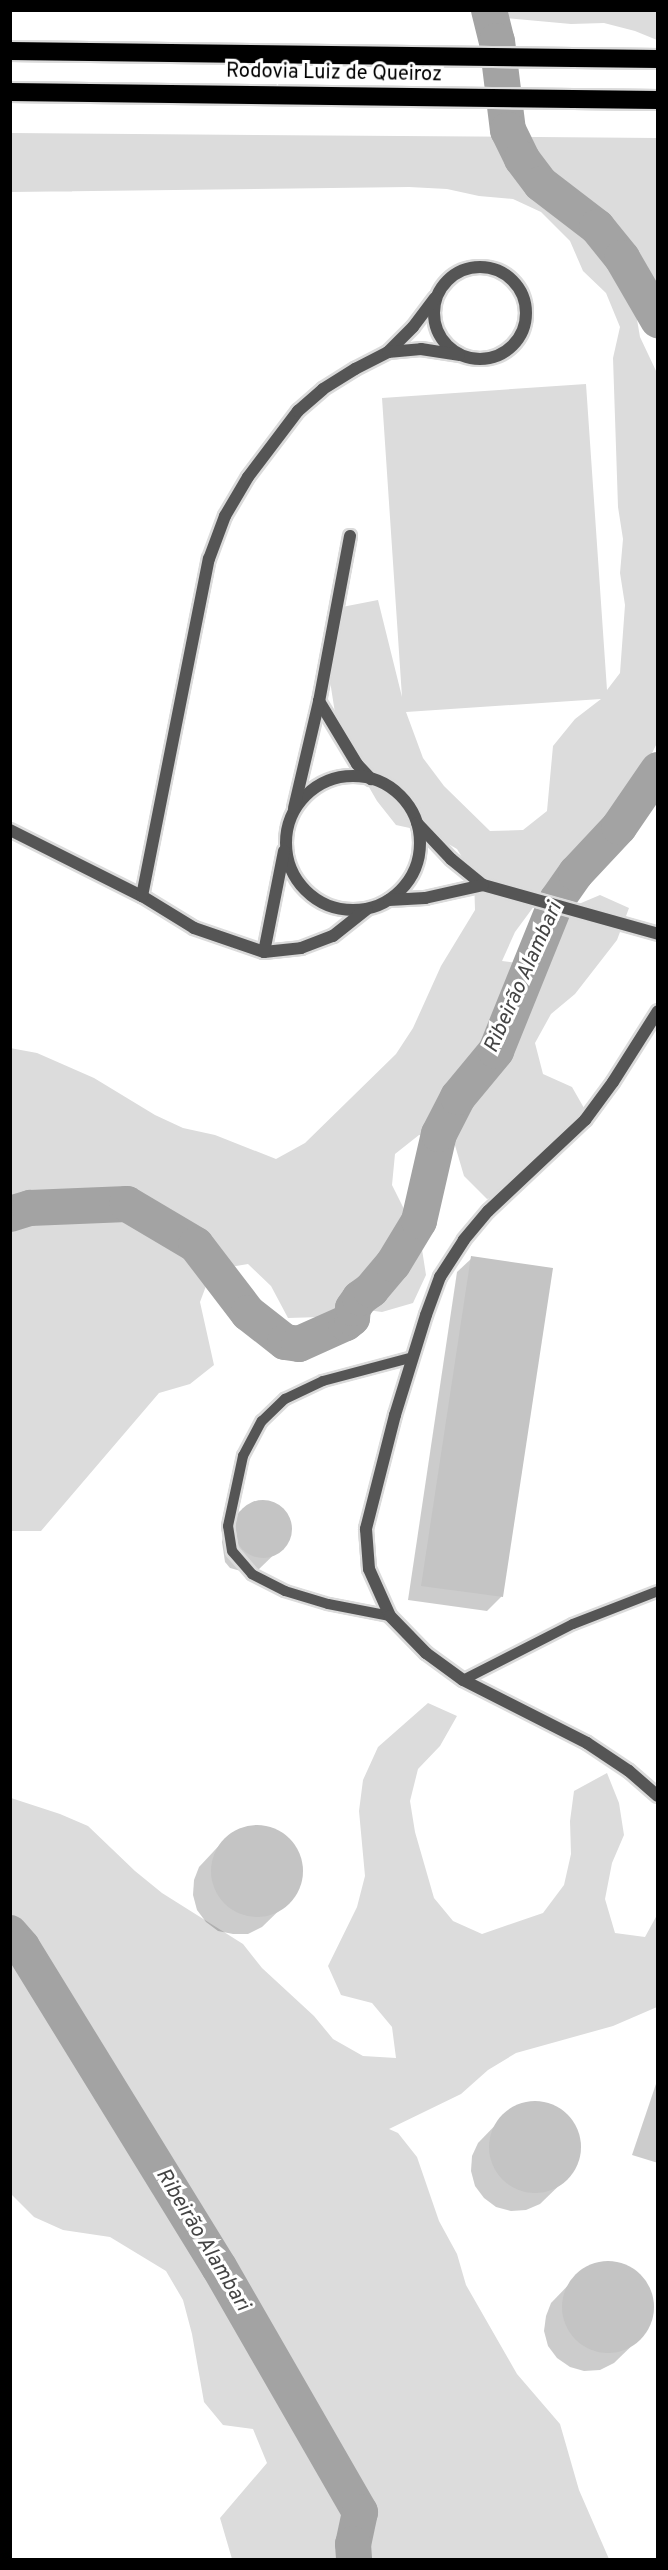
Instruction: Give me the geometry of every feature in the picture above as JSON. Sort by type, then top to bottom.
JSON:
[{"type":"highway","name":"Rodovia Luiz de Queiroz","points":[[10,51],[552,59],[657,58]]},
{"type":"highway","name":"Rodovia Luiz de Queiroz","points":[[10,92],[657,100]]},
{"type":"street","points":[[142,896],[209,559],[225,516],[248,477],[298,411],[323,389],[388,352],[413,327],[448,280],[460,272],[474,268],[490,268],[505,275],[516,285],[524,299],[525,322],[515,343],[503,353],[489,359],[473,359],[422,349],[388,352]]},
{"type":"street","points":[[439,292],[434,306],[434,320],[438,334],[459,355]]},
{"type":"street","points":[[264,952],[286,841],[319,701],[350,536]]},
{"type":"street","points":[[319,701],[357,764],[371,779]]},
{"type":"street","points":[[292,815],[302,799],[317,787],[334,779],[352,777],[371,779],[391,788],[407,804],[417,824],[451,859],[483,885],[657,934]]},
{"type":"street","points":[[10,830],[142,896],[194,928],[264,952],[301,948],[333,936],[367,909],[389,900],[405,886],[416,867],[420,845],[417,824]]},
{"type":"street","points":[[286,841],[289,865],[301,886],[320,902],[343,910],[367,909]]},
{"type":"street","points":[[389,900],[425,898],[483,885]]},
{"type":"street","points":[[657,1011],[614,1082],[585,1120],[488,1211],[464,1240],[440,1277],[413,1357],[378,1476],[366,1529],[369,1569],[390,1616],[426,1653],[463,1680],[587,1743],[629,1771],[657,1796]]},
{"type":"lane","points":[[390,1616],[317,1601],[285,1591],[252,1574],[232,1551],[228,1526],[243,1456],[262,1421],[285,1399],[323,1381],[413,1357]]},
{"type":"lane","points":[[463,1680],[573,1624],[657,1591]]},
{"type":"shaded area","points":[[468,11],[657,11],[657,40],[635,31],[604,23],[571,24],[506,18]]},
{"type":"shaded area","points":[[11,133],[657,138],[657,283],[634,302],[640,337],[657,373],[657,743],[625,809],[577,860],[554,879],[515,932],[502,961],[533,965],[567,909],[600,895],[629,908],[617,940],[575,994],[551,1014],[535,1043],[543,1074],[572,1087],[588,1115],[518,1190],[487,1199],[464,1176],[454,1142],[419,1135],[395,1154],[392,1185],[421,1243],[426,1275],[413,1303],[382,1312],[352,1308],[321,1317],[288,1318],[271,1286],[248,1264],[212,1270],[200,1302],[214,1365],[190,1384],[159,1393],[41,1531],[11,1531],[10,1048],[37,1053],[94,1078],[155,1115],[183,1128],[215,1135],[276,1159],[305,1143],[396,1054],[413,1028],[441,966],[475,910],[474,877],[457,849],[428,832],[396,825],[377,801],[344,744],[335,713],[330,681],[342,607],[378,600],[402,697],[382,398],[586,384],[607,690],[620,673],[625,605],[620,573],[623,539],[618,507],[613,358],[620,327],[606,293],[583,271],[570,241],[541,212],[513,199],[479,196],[447,189],[409,187],[11,192]],"holes":[[[601,699],[575,719],[553,746],[547,811],[523,830],[490,831],[444,786],[423,758],[406,712]]]},
{"type":"shaded area","points":[[428,1703],[457,1716],[440,1746],[418,1769],[410,1801],[415,1832],[434,1898],[453,1921],[482,1934],[543,1913],[564,1885],[571,1854],[570,1821],[574,1791],[607,1773],[619,1803],[624,1835],[612,1863],[605,1899],[615,1933],[645,1937],[657,1915],[657,2007],[613,2026],[516,2053],[488,2070],[461,2094],[389,2129],[398,2133],[417,2157],[439,2221],[457,2254],[466,2285],[517,2374],[560,2424],[579,2490],[609,2559],[232,2559],[220,2518],[267,2463],[253,2429],[223,2425],[204,2402],[192,2334],[183,2300],[166,2271],[110,2237],[63,2230],[34,2217],[11,2194],[11,1798],[88,1826],[135,1871],[162,1893],[243,1944],[262,1968],[314,2016],[333,2039],[363,2056],[396,2058],[392,2027],[372,2003],[341,1995],[328,1966],[357,1907],[365,1876],[359,1811],[363,1780],[378,1747]]},
{"type":"building","points":[[471,1256],[553,1268],[503,1597],[421,1586]]},
{"type":"building","points":[[263,1500],[274,1502],[287,1513],[292,1529],[290,1540],[279,1553],[263,1558],[252,1556],[239,1545],[234,1529],[236,1518],[247,1505]]},
{"type":"building","points":[[257,1825],[274,1829],[289,1839],[299,1854],[303,1871],[299,1888],[289,1903],[274,1913],[257,1917],[240,1913],[225,1903],[215,1888],[211,1871],[215,1854],[225,1839],[240,1829]]},
{"type":"building","points":[[535,2101],[552,2105],[567,2115],[577,2130],[581,2147],[577,2164],[567,2179],[552,2189],[535,2193],[518,2189],[503,2179],[493,2164],[489,2147],[493,2130],[503,2115],[518,2105]]},
{"type":"building","points":[[608,2261],[625,2265],[640,2275],[650,2290],[654,2307],[650,2324],[640,2339],[625,2349],[608,2353],[591,2349],[576,2339],[566,2324],[562,2307],[566,2290],[576,2275],[591,2265]]},
{"type":"waterway","name":"Ribeirão Alambari","points":[[489,10],[497,41],[508,130],[522,159],[541,184],[597,227],[622,258],[658,320]]},
{"type":"waterway","name":"Ribeirão Alambari","points":[[10,1214],[30,1208],[127,1204],[196,1245],[248,1313],[285,1342],[299,1344],[346,1323],[352,1318],[353,1308],[360,1298],[371,1290],[393,1264],[419,1221],[439,1134],[458,1097],[496,1051],[557,900],[576,873],[619,827],[658,770]]},
{"type":"waterway","name":"Ribeirão Alambari","points":[[10,1933],[22,1947],[219,2267],[360,2512],[353,2544],[354,2560]]}]
